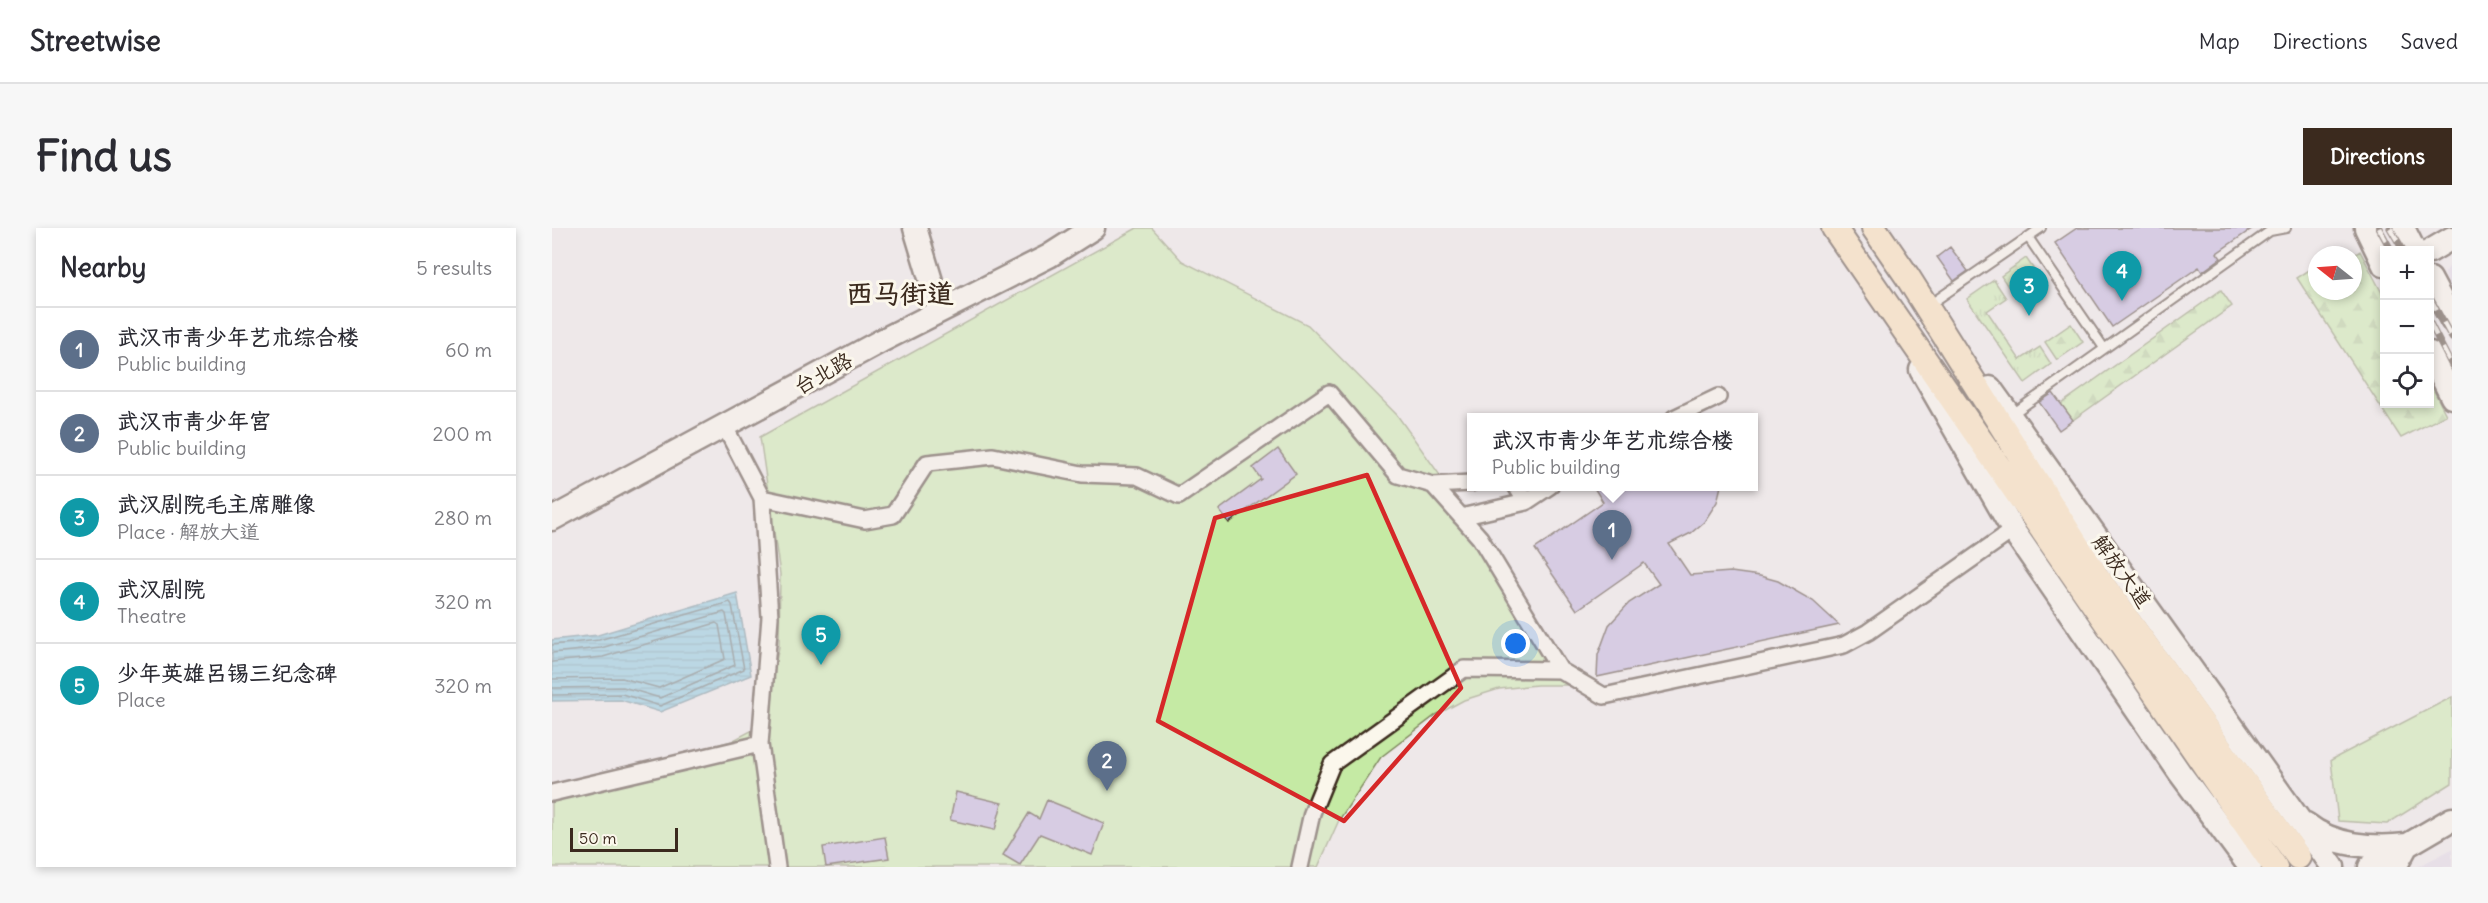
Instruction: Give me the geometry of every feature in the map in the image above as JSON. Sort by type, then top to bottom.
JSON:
[{"type":"main road","points":[[915,228],[940,311]]},
{"type":"main road","name":"台北路","points":[[552,519],[940,311],[1049,256],[1093,228]]},
{"type":"main road","name":"解放大道","points":[[1834,228],[2275,867]]},
{"type":"main road","name":"解放大道","points":[[1874,228],[1907,276],[2095,574],[2298,856]]},
{"type":"main road","points":[[2366,228],[2380,255]]},
{"type":"main road","points":[[2403,228],[2412,246]]},
{"type":"main road","points":[[2434,249],[2452,238]]},
{"type":"main road","name":"解放大道","points":[[1907,276],[2333,867]]},
{"type":"main road","name":"解放大道","points":[[1868,278],[2013,530],[2180,773],[2250,867]]},
{"type":"main road","points":[[2434,286],[2452,320]]},
{"type":"main road","points":[[2430,354],[2452,397]]},
{"type":"main road","points":[[2298,818],[2324,836],[2353,844],[2386,847],[2407,845]]},
{"type":"main road","points":[[2370,867],[2452,819]]},
{"type":"main road","points":[[2231,841],[2235,867]]},
{"type":"main road","points":[[2395,867],[2407,845]]},
{"type":"street","points":[[762,498],[865,520],[893,515],[927,463],[993,456],[1082,474],[1137,476],[1179,496],[1329,393],[1398,475],[1433,485],[1467,483]]},
{"type":"street","points":[[1683,413],[1718,397]]},
{"type":"street","points":[[725,427],[762,498],[770,617],[760,744],[777,867]]},
{"type":"street","points":[[1433,485],[1480,538],[1560,670],[1604,696],[1830,649],[1868,633],[2013,530]]},
{"type":"street","points":[[1519,491],[1526,502]]},
{"type":"street","points":[[1461,517],[1526,502],[1542,491]]},
{"type":"street","points":[[1300,867],[1312,813],[1332,764],[1464,669],[1560,670]]},
{"type":"street","points":[[552,793],[760,744]]},
{"type":"lane","points":[[1929,305],[2041,228]]},
{"type":"lane","points":[[2010,416],[2269,230],[2286,228]]},
{"type":"lane","points":[[2028,237],[2104,348]]},
{"type":"highlighted area","points":[[1367,475],[1461,688],[1344,821],[1158,721],[1215,518]]},
{"type":"shaded area","points":[[2452,262],[2452,299],[2445,273]]},
{"type":"shaded area","points":[[2452,849],[2452,867],[2417,867]]},
{"type":"green space","points":[[1137,228],[1152,228],[1182,261],[1308,325],[1397,415],[1479,530],[1577,685],[1537,685],[1499,689],[1464,700],[1436,715],[1381,757],[1339,820],[1318,867],[552,867],[552,787],[732,741],[753,730],[765,712],[779,647],[780,574],[760,437]]},
{"type":"green space","points":[[2362,255],[2380,289],[2380,406],[2311,300],[2362,300]]},
{"type":"green space","points":[[2026,258],[2039,277],[2013,294],[2001,276]]},
{"type":"green space","points":[[2308,271],[2308,295],[2297,278]]},
{"type":"green space","points":[[1994,280],[2006,298],[1987,311],[2020,360],[2040,347],[2051,364],[2025,383],[1967,299]]},
{"type":"green space","points":[[2221,290],[2232,306],[2073,420],[2061,404]]},
{"type":"green space","points":[[2071,324],[2083,342],[2057,360],[2045,342]]},
{"type":"green space","points":[[2434,391],[2446,415],[2401,438],[2382,408],[2434,408]]},
{"type":"green space","points":[[2452,697],[2452,783],[2387,824],[2338,821],[2331,760]]},
{"type":"water","points":[[737,593],[751,675],[660,712],[621,700],[552,701],[552,640],[598,635]]},
{"type":"building","points":[[2077,228],[2253,228],[2217,253],[2221,258],[2202,272],[2199,267],[2112,327],[2055,243]]},
{"type":"building","points":[[1950,247],[1968,271],[1954,281],[1937,257]]},
{"type":"building","points":[[2053,393],[2073,420],[2059,430],[2039,402]]},
{"type":"building","points":[[1278,449],[1296,474],[1229,523],[1219,510],[1261,479],[1253,468]]},
{"type":"building","points":[[1596,491],[1720,491],[1717,502],[1704,522],[1691,533],[1669,544],[1690,575],[1731,572],[1778,581],[1813,601],[1839,625],[1597,677],[1598,655],[1609,625],[1629,603],[1659,584],[1644,563],[1577,610],[1535,549],[1603,502]]},
{"type":"building","points":[[956,792],[1002,803],[995,830],[950,820]]},
{"type":"building","points":[[1047,800],[1104,823],[1092,855],[1040,834],[1020,865],[1003,855],[1029,813],[1039,819]]},
{"type":"building","points":[[885,837],[889,858],[826,867],[823,847]]},
{"type":"railway","points":[[2379,228],[2389,246]]},
{"type":"railway","points":[[2390,228],[2401,246]]},
{"type":"railway","points":[[2431,300],[2452,338]]},
{"type":"railway","points":[[2434,331],[2452,366]]},
{"type":"place","name":"武汉剧院","points":[[2122,301]]},
{"type":"place","name":"武汉剧院毛主席雕像","points":[[2029,316]]},
{"type":"place","name":"武汉市青少年艺术综合楼","points":[[1612,560]]},
{"type":"place","name":"少年英雄吕锡三纪念碑","points":[[821,665]]},
{"type":"place","name":"武汉市青少年宫","points":[[1107,791]]},
{"type":"district","name":"西马街道","points":[[900,293]]}]
